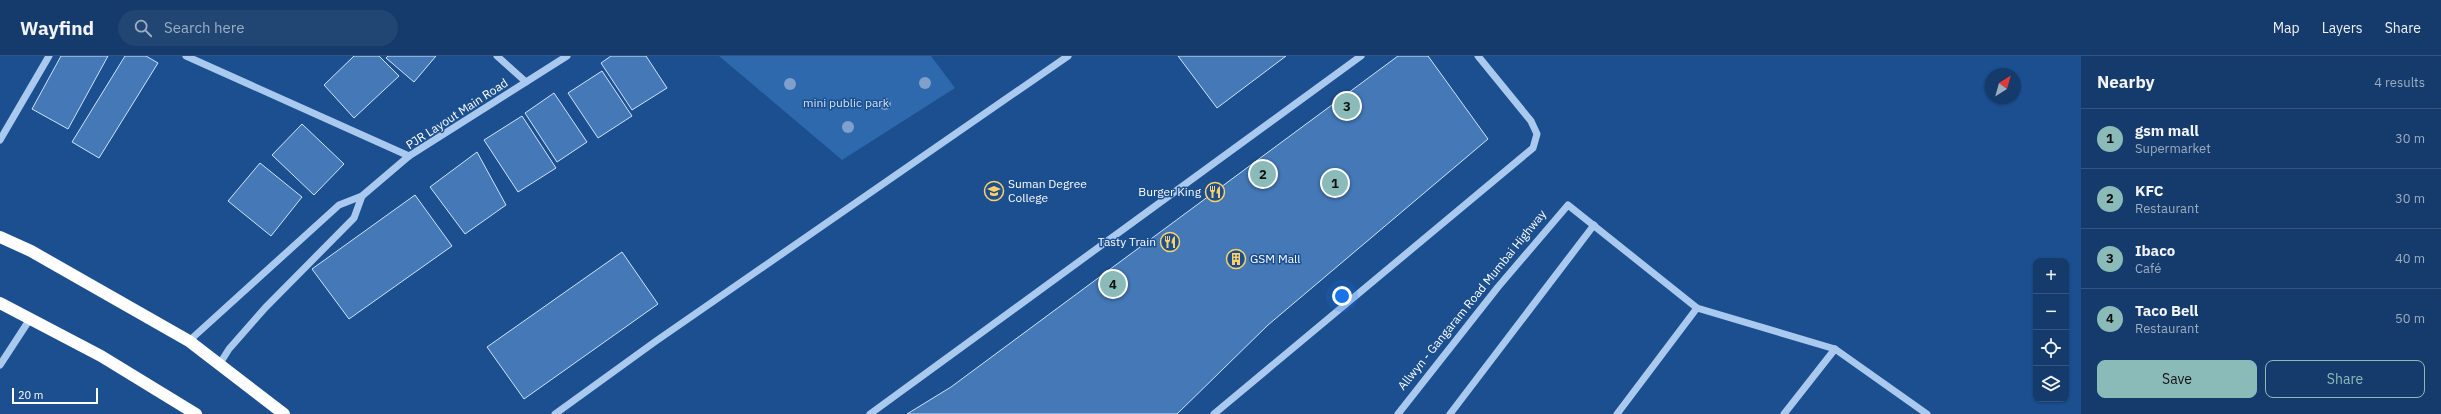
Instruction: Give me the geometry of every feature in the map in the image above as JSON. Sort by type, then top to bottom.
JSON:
[{"type":"highway","points":[[0,237],[31,252],[189,341],[284,414]]},
{"type":"highway","points":[[0,302],[101,356],[196,414]]},
{"type":"street","points":[[0,140],[49,56]]},
{"type":"street","points":[[186,56],[409,156]]},
{"type":"street","points":[[497,56],[526,82]]},
{"type":"street","name":"PJR Layout Main Road","points":[[189,341],[339,205],[362,196],[409,156],[567,56]]},
{"type":"street","points":[[555,414],[656,341],[1068,56]]},
{"type":"street","points":[[870,414],[1361,56]]},
{"type":"street","points":[[1214,414],[1533,148],[1537,134],[1531,121],[1478,56]]},
{"type":"street","name":"PJR Layout Main Road","points":[[220,365],[229,349],[265,308],[354,218],[362,196]]},
{"type":"street","name":"Allwyn - Gangaram Road Mumbai Highway","points":[[1398,414],[1498,287],[1568,205],[1594,225]]},
{"type":"street","points":[[1450,414],[1594,225],[1696,308],[1835,349],[1927,414]]},
{"type":"street","points":[[1617,414],[1696,308]]},
{"type":"street","points":[[0,365],[30,319]]},
{"type":"street","points":[[1784,414],[1835,349]]},
{"type":"green space","name":"mini public park","points":[[719,56],[931,56],[955,88],[842,160]]},
{"type":"building","points":[[61,56],[108,56],[68,129],[32,109]]},
{"type":"building","points":[[125,56],[146,56],[158,63],[99,158],[72,142]]},
{"type":"building","points":[[354,56],[379,56],[399,76],[354,118],[324,85]]},
{"type":"building","points":[[388,56],[436,56],[414,82],[386,58]]},
{"type":"building","points":[[611,56],[646,56],[667,88],[632,110],[601,63]]},
{"type":"building","points":[[1178,56],[1286,56],[1217,108]]},
{"type":"building","name":"GSM Mall","points":[[1398,56],[1428,56],[1488,139],[1268,325],[1177,414],[907,414],[951,387]]},
{"type":"building","points":[[602,71],[632,116],[598,138],[568,93]]},
{"type":"building","points":[[554,93],[587,142],[557,162],[525,113]]},
{"type":"building","points":[[522,116],[556,168],[518,192],[484,140]]},
{"type":"building","points":[[302,124],[344,164],[314,195],[272,155]]},
{"type":"building","points":[[477,152],[506,205],[465,234],[430,187]]},
{"type":"building","points":[[260,163],[302,197],[271,236],[228,201]]},
{"type":"building","points":[[415,195],[452,246],[349,319],[312,269]]},
{"type":"building","points":[[622,252],[658,304],[524,399],[487,347]]},
{"type":"place","name":"Ibaco","points":[[1347,106]]},
{"type":"place","name":"KFC","points":[[1263,174]]},
{"type":"place","name":"gsm mall","points":[[1335,183]]},
{"type":"place","name":"Suman Degree College","points":[[994,191]]},
{"type":"place","name":"Burger King","points":[[1215,192]]},
{"type":"place","name":"Tasty Train","points":[[1170,242]]},
{"type":"place","name":"GSM Mall","points":[[1236,259]]},
{"type":"place","name":"Taco Bell","points":[[1113,284]]}]
